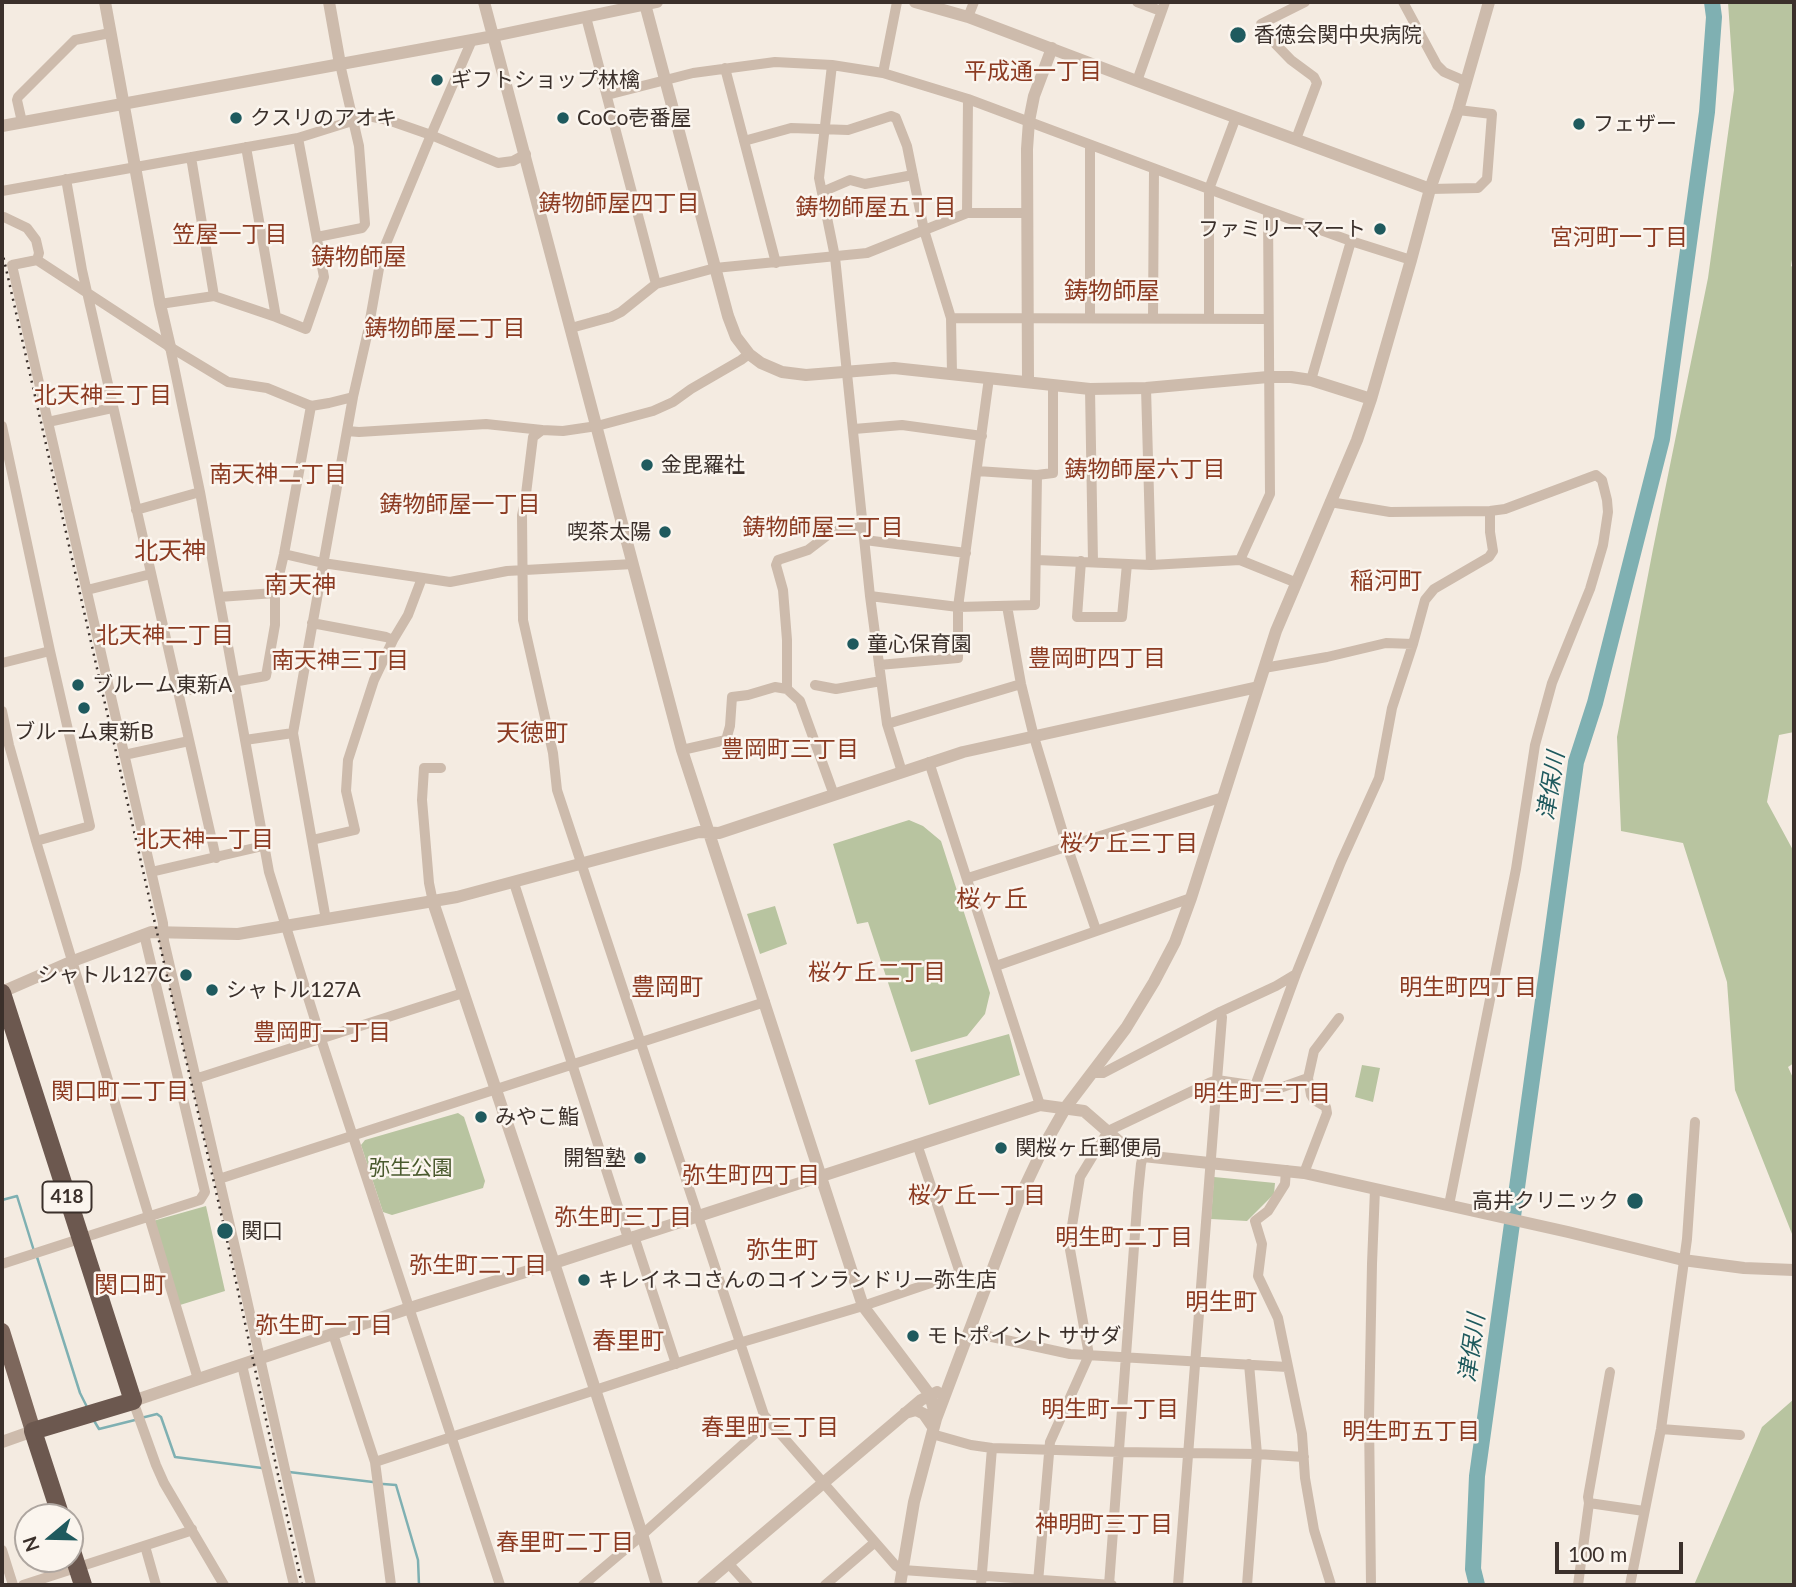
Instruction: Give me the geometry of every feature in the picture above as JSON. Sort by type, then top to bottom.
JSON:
[{"type":"highway","name":"418","points":[[2,993],[133,1401]]},
{"type":"highway","points":[[56,1503],[33,1431],[133,1401]]},
{"type":"main road","points":[[2,1331],[33,1431]]},
{"type":"street","points":[[104,2],[160,304],[200,492],[269,872],[500,1585]]},
{"type":"street","points":[[317,237],[362,228],[365,224],[359,146],[329,2]]},
{"type":"street","points":[[485,2],[682,750],[863,1306],[922,1383],[934,1426]]},
{"type":"street","points":[[883,73],[897,2]]},
{"type":"street","points":[[915,2],[968,17],[1430,189],[1478,188],[1487,179],[1492,114],[1458,110]]},
{"type":"street","points":[[968,17],[974,2]]},
{"type":"street","points":[[1137,2],[1163,6],[1137,81]]},
{"type":"street","points":[[1296,139],[1317,83],[1314,77],[1291,60],[1261,29],[1261,24],[1305,2]]},
{"type":"street","points":[[1403,2],[1437,65],[1444,72],[1465,81]]},
{"type":"street","points":[[900,1585],[914,1502],[934,1426],[1019,1199],[1066,1107],[1126,1028],[1175,942],[1276,631],[1357,440],[1371,399],[1430,189],[1458,110],[1489,2]]},
{"type":"street","points":[[2,126],[494,36],[649,3],[665,79],[727,316],[736,337],[749,354],[761,363],[782,372],[806,375],[894,368],[1090,390],[1291,377],[1311,380],[1371,399]]},
{"type":"street","points":[[586,17],[656,284]]},
{"type":"street","points":[[22,122],[18,97],[75,40],[110,33]]},
{"type":"street","points":[[326,920],[293,733],[353,397],[380,263],[472,40]]},
{"type":"street","points":[[1028,382],[1029,121],[1034,96],[1052,48]]},
{"type":"street","points":[[607,95],[665,79],[775,62],[832,65],[883,73],[968,99],[1351,242],[1411,260]]},
{"type":"street","points":[[832,65],[818,178],[835,257],[870,596],[887,724],[902,772]]},
{"type":"street","points":[[725,68],[776,263]]},
{"type":"street","points":[[967,213],[968,99]]},
{"type":"street","points":[[2,191],[298,138],[368,116],[431,135],[498,163],[513,161],[526,154]]},
{"type":"street","points":[[744,141],[791,128],[848,130],[891,116],[896,118],[907,146],[924,230],[951,318],[953,374]]},
{"type":"street","points":[[1209,318],[1209,189],[1236,117]]},
{"type":"street","points":[[160,304],[214,296],[306,329],[324,277],[298,138]]},
{"type":"street","points":[[1090,145],[1090,318]]},
{"type":"street","points":[[246,147],[276,317]]},
{"type":"street","points":[[191,157],[214,296]]},
{"type":"street","points":[[1153,318],[1154,169]]},
{"type":"street","points":[[822,192],[850,180],[865,184],[912,175]]},
{"type":"street","points":[[66,179],[82,270],[112,408],[216,858]]},
{"type":"street","points":[[1240,560],[1270,494],[1268,211]]},
{"type":"street","points":[[571,328],[621,312],[656,284],[715,268],[867,253],[967,213],[1028,213]]},
{"type":"street","points":[[4,217],[27,229],[36,240],[39,253],[37,260]]},
{"type":"street","points":[[1311,380],[1351,242]]},
{"type":"street","points":[[311,1585],[12,265],[37,260],[228,382],[267,388],[311,406],[353,397]]},
{"type":"street","points":[[951,318],[1268,319]]},
{"type":"street","points":[[347,430],[359,432],[486,424],[563,431],[597,426],[653,411],[673,402],[749,354]]},
{"type":"street","points":[[879,665],[958,658],[958,607],[989,378]]},
{"type":"street","points":[[977,471],[1037,475],[1053,473],[1053,385]]},
{"type":"street","points":[[1146,388],[1151,565]]},
{"type":"street","points":[[1090,390],[1087,562],[1077,617],[1122,617],[1128,564]]},
{"type":"street","points":[[178,692],[266,676],[275,625],[275,593],[311,406]]},
{"type":"street","points":[[48,422],[112,408]]},
{"type":"street","points":[[854,429],[902,425],[982,436]]},
{"type":"street","points":[[2,426],[6,475],[90,826],[36,841]]},
{"type":"street","points":[[542,430],[533,437],[522,515],[523,620],[553,753],[557,790],[764,1415],[896,1566],[903,1570],[981,1580],[1110,1585],[1138,1193],[1143,1156]]},
{"type":"street","points":[[870,596],[958,607],[1035,605],[1037,475]]},
{"type":"street","points":[[1331,502],[1390,512],[1490,511],[1505,509],[1596,475],[1602,480],[1607,500],[1603,545],[1590,589],[1552,683],[1535,745],[1516,869],[1453,1206]]},
{"type":"street","points":[[136,510],[200,492]]},
{"type":"street","points":[[1255,1086],[1340,862],[1378,778],[1392,708],[1425,600],[1434,589],[1493,551],[1490,511]]},
{"type":"street","points":[[787,688],[783,590],[776,565],[778,560],[808,550],[829,534],[864,527]]},
{"type":"street","points":[[865,540],[966,553]]},
{"type":"street","points":[[284,554],[323,563],[450,582],[507,571],[633,564]]},
{"type":"street","points":[[1037,560],[1151,565],[1240,560],[1297,583]]},
{"type":"street","points":[[87,590],[151,574]]},
{"type":"street","points":[[312,840],[355,830],[346,791],[348,760],[374,680],[408,615],[422,578]]},
{"type":"street","points":[[219,597],[275,593]]},
{"type":"street","points":[[1007,607],[1034,737],[1096,930]]},
{"type":"street","points":[[312,623],[393,640]]},
{"type":"street","points":[[1264,668],[1385,643],[1413,644]]},
{"type":"street","points":[[2,663],[50,651]]},
{"type":"street","points":[[815,685],[836,689],[881,681]]},
{"type":"street","points":[[887,724],[1021,684]]},
{"type":"street","points":[[682,750],[726,740],[732,696],[748,695],[775,687],[787,688],[800,701],[834,795]]},
{"type":"street","points":[[2,993],[73,961],[144,934],[162,931],[238,934],[433,902],[514,883],[699,832],[719,833],[963,751],[1258,687]]},
{"type":"street","points":[[2,711],[36,841],[198,1379]]},
{"type":"street","points":[[245,740],[293,733]]},
{"type":"street","points":[[124,755],[189,741]]},
{"type":"street","points":[[929,762],[1040,1105]]},
{"type":"street","points":[[441,768],[424,768],[422,800],[433,902],[554,1264],[657,1585]]},
{"type":"street","points":[[968,878],[1223,797]]},
{"type":"street","points":[[151,872],[263,846]]},
{"type":"street","points":[[514,883],[573,1065],[676,1364]]},
{"type":"street","points":[[996,966],[1191,898]]},
{"type":"street","points":[[2,1264],[200,1200],[205,1192],[144,934]]},
{"type":"street","points":[[1092,1073],[1103,1073],[1296,974]]},
{"type":"street","points":[[195,1079],[463,993]]},
{"type":"street","points":[[219,1179],[765,1002]]},
{"type":"street","points":[[1178,1585],[1222,1017],[1220,1012]]},
{"type":"street","points":[[1304,1173],[1327,1113],[1326,1107],[1311,1095],[1308,1078],[1314,1051],[1339,1018]]},
{"type":"street","points":[[1038,1582],[1048,1450],[1089,1355],[1069,1244],[1080,1177],[1108,1131],[1217,1080],[1277,1090],[1308,1078]]},
{"type":"street","points":[[224,1585],[164,1483],[133,1401],[410,1308],[554,1264],[1040,1105],[1084,1111],[1122,1144],[1143,1156],[1304,1173],[1683,1260],[1744,1268],[1794,1270]]},
{"type":"street","points":[[1630,1585],[1661,1429],[1687,1239],[1695,1122]]},
{"type":"street","points":[[917,1144],[960,1273]]},
{"type":"street","points":[[1286,1170],[1285,1184],[1268,1211],[1255,1221],[1262,1244],[1258,1276],[1278,1318],[1302,1434],[1314,1530],[1331,1585]]},
{"type":"street","points":[[1371,1585],[1369,1418],[1375,1189]]},
{"type":"street","points":[[375,1462],[960,1273],[988,1284]]},
{"type":"street","points":[[969,1332],[1070,1354],[1287,1367]]},
{"type":"street","points":[[333,1334],[375,1462],[391,1585]]},
{"type":"street","points":[[922,1383],[930,1385],[938,1382],[957,1361]]},
{"type":"street","points":[[1247,1585],[1257,1454],[1249,1364]]},
{"type":"street","points":[[242,1365],[294,1585]]},
{"type":"street","points":[[1578,1585],[1588,1497],[1610,1372]]},
{"type":"street","points":[[703,1585],[905,1413],[925,1397],[948,1385]]},
{"type":"street","points":[[905,1413],[916,1410],[924,1414],[934,1426],[971,1445],[992,1448],[1304,1457]]},
{"type":"street","points":[[583,1585],[768,1422]]},
{"type":"street","points":[[1661,1429],[1740,1435]]},
{"type":"street","points":[[2,1442],[33,1431]]},
{"type":"street","points":[[981,1580],[992,1448]]},
{"type":"street","points":[[1589,1503],[1644,1511]]},
{"type":"street","points":[[84,1565],[192,1529]]},
{"type":"street","points":[[825,1585],[874,1543]]},
{"type":"street","points":[[145,1546],[156,1585]]},
{"type":"street","points":[[2,1550],[13,1585]]},
{"type":"street","points":[[728,1563],[748,1585]]},
{"type":"street","points":[[23,1585],[59,1573]]},
{"type":"green space","points":[[1728,2],[1794,2],[1794,247],[1791,266],[1794,268],[1794,732],[1779,735],[1767,802],[1794,852],[1794,1063],[1788,1067],[1794,1080],[1794,1239],[1735,1090],[1727,982],[1683,843],[1621,831],[1617,737],[1708,278],[1734,90]]},
{"type":"green space","points":[[909,820],[923,826],[941,841],[990,993],[985,1014],[967,1036],[911,1052],[868,922],[857,924],[833,844]]},
{"type":"green space","points":[[775,906],[787,944],[760,954],[747,914]]},
{"type":"green space","points":[[1009,1034],[1020,1075],[929,1105],[915,1060]]},
{"type":"green space","points":[[1362,1065],[1380,1068],[1373,1102],[1355,1097]]},
{"type":"green space","name":"弥生公園","points":[[458,1113],[464,1117],[485,1181],[483,1188],[392,1215],[383,1212],[361,1145],[365,1140]]},
{"type":"green space","points":[[1214,1177],[1275,1183],[1274,1194],[1247,1221],[1211,1219]]},
{"type":"green space","points":[[206,1206],[225,1291],[180,1305],[153,1221]]},
{"type":"green space","points":[[1794,1399],[1794,1585],[1694,1585],[1762,1427]]},
{"type":"waterway","name":"津保川","points":[[1477,1585],[1473,1569],[1477,1476],[1576,762],[1595,703],[1662,439],[1707,112],[1714,17],[1712,2]]},
{"type":"waterway","points":[[2,1200],[17,1196],[34,1251]]},
{"type":"waterway","points":[[37,1257],[80,1393],[87,1407]]},
{"type":"waterway","points":[[141,1418],[157,1414],[161,1417],[175,1457],[262,1468]]},
{"type":"waterway","points":[[93,1419],[99,1429],[135,1420]]},
{"type":"waterway","points":[[289,1472],[373,1482]]},
{"type":"waterway","points":[[383,1484],[396,1485],[418,1560],[419,1585]]},
{"type":"railway","points":[[2,251],[225,1231],[302,1585]]},
{"type":"place","name":"香徳会関中央病院","points":[[1238,35]]},
{"type":"place","name":"ギフトショップ林檎","points":[[437,80]]},
{"type":"place","name":"クスリのアオキ","points":[[236,118]]},
{"type":"place","name":"CoCo壱番屋","points":[[563,118]]},
{"type":"place","name":"フェザー","points":[[1579,124]]},
{"type":"place","name":"ファミリーマート","points":[[1380,229]]},
{"type":"place","name":"金毘羅社","points":[[647,465]]},
{"type":"place","name":"喫茶太陽","points":[[665,532]]},
{"type":"place","name":"童心保育園","points":[[853,644]]},
{"type":"place","name":"ブルーム東新A","points":[[78,685]]},
{"type":"place","name":"ブルーム東新B","points":[[84,708]]},
{"type":"place","name":"シャトル127C","points":[[186,975]]},
{"type":"place","name":"シャトル127A","points":[[212,990]]},
{"type":"place","name":"みやこ鮨","points":[[481,1117]]},
{"type":"place","name":"関桜ヶ丘郵便局","points":[[1001,1148]]},
{"type":"place","name":"開智塾","points":[[640,1158]]},
{"type":"place","name":"高井クリニック","points":[[1635,1201]]},
{"type":"place","name":"関口","points":[[225,1231]]},
{"type":"place","name":"キレイネコさんのコインランドリー弥生店","points":[[584,1280]]},
{"type":"place","name":"モトポイント ササダ","points":[[913,1336]]},
{"type":"district","name":"平成通一丁目","points":[[1033,72]]},
{"type":"district","name":"鋳物師屋四丁目","points":[[619,204]]},
{"type":"district","name":"鋳物師屋五丁目","points":[[876,208]]},
{"type":"district","name":"笠屋一丁目","points":[[230,235]]},
{"type":"district","name":"宮河町一丁目","points":[[1619,238]]},
{"type":"district","name":"鋳物師屋","points":[[359,257]]},
{"type":"district","name":"鋳物師屋","points":[[1112,291]]},
{"type":"district","name":"鋳物師屋二丁目","points":[[445,329]]},
{"type":"district","name":"北天神三丁目","points":[[103,396]]},
{"type":"district","name":"鋳物師屋六丁目","points":[[1145,470]]},
{"type":"district","name":"南天神二丁目","points":[[278,475]]},
{"type":"district","name":"鋳物師屋一丁目","points":[[460,505]]},
{"type":"district","name":"鋳物師屋三丁目","points":[[823,528]]},
{"type":"district","name":"北天神","points":[[170,551]]},
{"type":"district","name":"稲河町","points":[[1386,581]]},
{"type":"district","name":"南天神","points":[[300,585]]},
{"type":"district","name":"北天神二丁目","points":[[165,636]]},
{"type":"district","name":"豊岡町四丁目","points":[[1097,659]]},
{"type":"district","name":"南天神三丁目","points":[[340,661]]},
{"type":"district","name":"天徳町","points":[[532,733]]},
{"type":"district","name":"豊岡町三丁目","points":[[790,750]]},
{"type":"district","name":"北天神一丁目","points":[[205,840]]},
{"type":"district","name":"桜ケ丘三丁目","points":[[1129,844]]},
{"type":"district","name":"桜ヶ丘","points":[[992,899]]},
{"type":"district","name":"桜ケ丘二丁目","points":[[877,973]]},
{"type":"district","name":"豊岡町","points":[[667,987]]},
{"type":"district","name":"明生町四丁目","points":[[1468,988]]},
{"type":"district","name":"豊岡町一丁目","points":[[322,1033]]},
{"type":"district","name":"関口町二丁目","points":[[120,1092]]},
{"type":"district","name":"明生町三丁目","points":[[1262,1094]]},
{"type":"district","name":"弥生町四丁目","points":[[751,1176]]},
{"type":"district","name":"桜ケ丘一丁目","points":[[977,1196]]},
{"type":"district","name":"弥生町三丁目","points":[[623,1218]]},
{"type":"district","name":"明生町二丁目","points":[[1124,1238]]},
{"type":"district","name":"弥生町","points":[[782,1250]]},
{"type":"district","name":"弥生町二丁目","points":[[478,1266]]},
{"type":"district","name":"関口町","points":[[130,1285]]},
{"type":"district","name":"明生町","points":[[1221,1302]]},
{"type":"district","name":"弥生町一丁目","points":[[324,1326]]},
{"type":"district","name":"春里町","points":[[628,1341]]},
{"type":"district","name":"明生町一丁目","points":[[1110,1410]]},
{"type":"district","name":"春里町三丁目","points":[[770,1428]]},
{"type":"district","name":"明生町五丁目","points":[[1411,1432]]},
{"type":"district","name":"神明町三丁目","points":[[1104,1525]]},
{"type":"district","name":"春里町二丁目","points":[[565,1543]]}]
